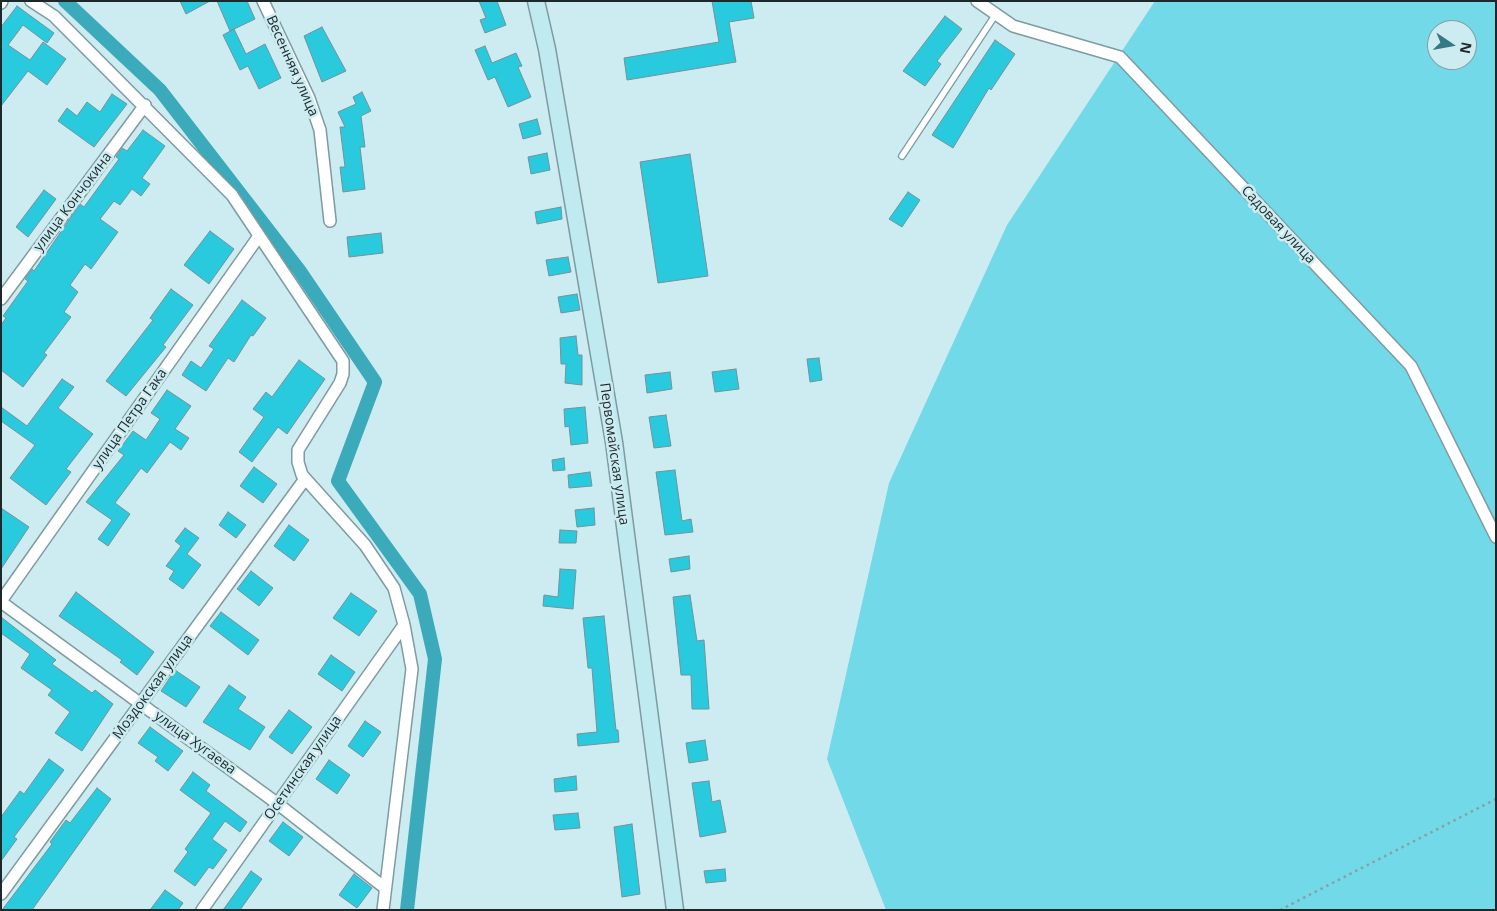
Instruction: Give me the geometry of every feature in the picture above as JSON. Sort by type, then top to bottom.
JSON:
[{"type":"main road","name":"Первомайская улица","points":[[536,1],[547,49],[614,442],[675,910]]},
{"type":"street","points":[[32,1],[54,16],[145,105],[232,195],[343,361],[343,374],[340,383],[298,450],[298,462],[305,479],[365,544],[394,588],[404,625],[412,669],[383,910]]},
{"type":"street","name":"Весенняя улица","points":[[263,1],[309,98],[320,130],[330,221]]},
{"type":"street","name":"Садовая улица","points":[[977,1],[1013,26],[1120,57],[1411,366],[1496,537]]},
{"type":"street","name":"улица Кончокина","points":[[1,299],[145,105]]},
{"type":"street","name":"улица Петра Гака","points":[[1,601],[259,236]]},
{"type":"street","name":"Моздокская улица","points":[[1,894],[305,479]]},
{"type":"street","name":"улица Хугаева","points":[[1,601],[278,804],[385,888]]},
{"type":"street","name":"Осетинская улица","points":[[202,910],[404,625]]},
{"type":"lane","points":[[902,156],[996,14]]},
{"type":"path","points":[[1280,910],[1496,799]]},
{"type":"shaded area","points":[[1155,1],[1496,1],[1496,910],[886,910],[827,759],[889,483],[1007,225]]},
{"type":"building","points":[[180,1],[210,1],[186,14]]},
{"type":"building","points":[[217,1],[247,1],[255,19],[230,31]]},
{"type":"building","points":[[479,1],[497,1],[506,25],[485,33],[480,20],[486,18]]},
{"type":"building","points":[[712,1],[751,1],[754,18],[729,22],[736,62],[627,80],[624,58],[719,42]]},
{"type":"building","points":[[17,6],[54,33],[47,43],[23,25],[8,45],[30,60],[43,42],[66,59],[47,85],[28,71],[1,106],[1,27]]},
{"type":"building","points":[[945,16],[962,29],[937,61],[941,64],[925,86],[903,71]]},
{"type":"building","points":[[322,27],[346,71],[322,82],[304,36]]},
{"type":"building","points":[[234,29],[246,54],[265,44],[281,78],[259,89],[248,66],[240,70],[223,35]]},
{"type":"building","points":[[995,40],[1015,54],[991,90],[989,88],[953,148],[932,135]]},
{"type":"building","points":[[485,46],[492,63],[516,53],[522,66],[518,67],[531,97],[508,107],[495,77],[488,80],[475,50]]},
{"type":"building","points":[[362,92],[371,111],[361,116],[365,147],[360,147],[365,189],[343,192],[340,167],[345,167],[340,127],[345,127],[338,112],[356,104],[353,97]]},
{"type":"building","points":[[112,94],[127,104],[94,147],[58,121],[67,108],[77,116],[87,102],[100,112]]},
{"type":"building","points":[[537,119],[541,134],[523,139],[519,124]]},
{"type":"building","points":[[143,130],[165,146],[142,178],[150,184],[141,196],[132,189],[120,205],[114,201],[100,219],[118,232],[91,269],[85,264],[70,285],[78,292],[64,312],[71,317],[44,353],[47,355],[23,387],[1,370],[1,325],[6,318],[3,316],[28,281],[25,279],[32,269],[34,271],[80,204],[84,207],[119,159],[116,157],[122,148],[127,151]]},
{"type":"building","points":[[547,153],[550,170],[531,174],[528,157]]},
{"type":"building","points":[[690,154],[708,276],[658,283],[640,162]]},
{"type":"building","points":[[44,190],[56,199],[28,237],[16,227]]},
{"type":"building","points":[[908,192],[920,200],[902,227],[889,219]]},
{"type":"building","points":[[561,207],[562,219],[537,224],[535,212]]},
{"type":"building","points":[[210,231],[234,249],[209,284],[184,265]]},
{"type":"building","points":[[381,233],[383,253],[349,257],[347,237]]},
{"type":"building","points":[[568,257],[571,272],[549,276],[546,260]]},
{"type":"building","points":[[171,289],[193,305],[163,345],[166,347],[126,396],[106,381],[153,320],[150,318]]},
{"type":"building","points":[[577,294],[580,310],[561,313],[558,297]]},
{"type":"building","points":[[242,300],[266,318],[253,336],[251,335],[234,362],[228,358],[206,391],[182,375],[191,361],[201,368],[214,349],[209,346]]},
{"type":"building","points":[[576,336],[578,355],[582,355],[582,385],[565,383],[566,364],[561,364],[560,338]]},
{"type":"building","points":[[819,358],[822,380],[810,382],[807,359]]},
{"type":"building","points":[[299,360],[325,379],[287,434],[278,427],[252,462],[239,452],[264,417],[253,409],[266,392],[272,397]]},
{"type":"building","points":[[736,369],[739,389],[715,392],[712,372]]},
{"type":"building","points":[[670,372],[672,389],[647,393],[645,375]]},
{"type":"building","points":[[62,379],[74,387],[58,408],[93,434],[66,469],[71,472],[46,505],[10,478],[35,445],[1,421],[1,407],[27,426]]},
{"type":"building","points":[[167,390],[191,406],[175,429],[189,438],[181,450],[170,442],[147,473],[141,468],[115,503],[130,514],[108,546],[98,539],[112,520],[86,502],[124,455],[118,451],[133,431],[146,440],[160,419],[151,413]]},
{"type":"building","points":[[585,407],[588,443],[571,445],[569,426],[565,427],[564,409]]},
{"type":"building","points":[[666,415],[671,446],[654,448],[649,417]]},
{"type":"building","points":[[564,458],[565,470],[553,471],[552,460]]},
{"type":"building","points":[[254,467],[277,484],[263,503],[240,486]]},
{"type":"building","points":[[675,470],[682,521],[691,519],[693,532],[665,535],[656,472]]},
{"type":"building","points":[[590,472],[592,486],[569,488],[568,475]]},
{"type":"building","points":[[1,508],[29,527],[1,569]]},
{"type":"building","points":[[594,508],[595,525],[577,527],[575,510]]},
{"type":"building","points":[[228,512],[246,525],[236,538],[219,525]]},
{"type":"building","points":[[289,525],[309,540],[294,561],[274,546]]},
{"type":"building","points":[[185,528],[199,538],[187,554],[201,565],[183,589],[169,579],[174,571],[166,566],[181,546],[175,541]]},
{"type":"building","points":[[560,530],[577,531],[576,543],[559,543]]},
{"type":"building","points":[[689,556],[690,569],[671,572],[669,559]]},
{"type":"building","points":[[560,569],[576,570],[573,609],[543,606],[544,595],[558,597]]},
{"type":"building","points":[[251,571],[273,588],[259,606],[237,589]]},
{"type":"building","points":[[76,592],[154,652],[137,675],[120,662],[122,660],[59,616]]},
{"type":"building","points":[[351,593],[377,611],[359,636],[333,618]]},
{"type":"building","points":[[690,595],[697,641],[704,640],[709,709],[692,709],[691,675],[681,675],[673,597]]},
{"type":"building","points":[[221,612],[259,640],[248,655],[210,626]]},
{"type":"building","points":[[604,616],[616,730],[618,730],[619,742],[578,746],[577,734],[597,732],[592,668],[588,668],[583,618]]},
{"type":"building","points":[[1,617],[56,660],[52,664],[92,693],[95,690],[113,704],[82,751],[55,733],[70,712],[48,695],[52,690],[21,668],[30,654],[1,633]]},
{"type":"building","points":[[331,655],[355,672],[342,691],[318,674]]},
{"type":"building","points":[[175,670],[200,687],[186,707],[161,691]]},
{"type":"building","points":[[229,685],[246,697],[238,709],[265,727],[250,750],[203,722]]},
{"type":"building","points":[[289,710],[312,727],[292,754],[269,737]]},
{"type":"building","points":[[365,721],[381,732],[363,757],[348,746]]},
{"type":"building","points":[[150,727],[183,751],[168,771],[155,761],[158,757],[138,743]]},
{"type":"building","points":[[705,740],[708,760],[689,763],[686,743]]},
{"type":"building","points":[[49,759],[64,770],[14,837],[17,839],[1,861],[1,817],[20,791],[24,794]]},
{"type":"building","points":[[329,760],[350,775],[337,794],[316,779]]},
{"type":"building","points":[[193,772],[210,785],[206,791],[247,822],[240,832],[225,821],[212,839],[227,850],[213,869],[209,867],[195,886],[174,871],[188,852],[185,849],[211,813],[180,790]]},
{"type":"building","points":[[576,776],[577,790],[555,792],[554,779]]},
{"type":"building","points":[[709,781],[712,802],[720,800],[726,832],[700,837],[692,783]]},
{"type":"building","points":[[97,788],[111,799],[32,910],[2,910],[52,844],[50,842],[66,820],[70,823]]},
{"type":"building","points":[[578,813],[580,828],[555,830],[553,815]]},
{"type":"building","points":[[283,822],[303,837],[289,856],[269,841]]},
{"type":"building","points":[[632,824],[640,894],[622,897],[614,827]]},
{"type":"building","points":[[725,869],[726,881],[706,883],[704,871]]},
{"type":"building","points":[[251,871],[262,879],[240,910],[223,910]]},
{"type":"building","points":[[354,874],[372,888],[357,908],[339,895]]},
{"type":"building","points":[[165,890],[183,903],[178,910],[150,910]]},
{"type":"waterway","points":[[65,1],[160,90],[299,270],[375,382],[338,481],[420,594],[435,659],[407,910]]}]
